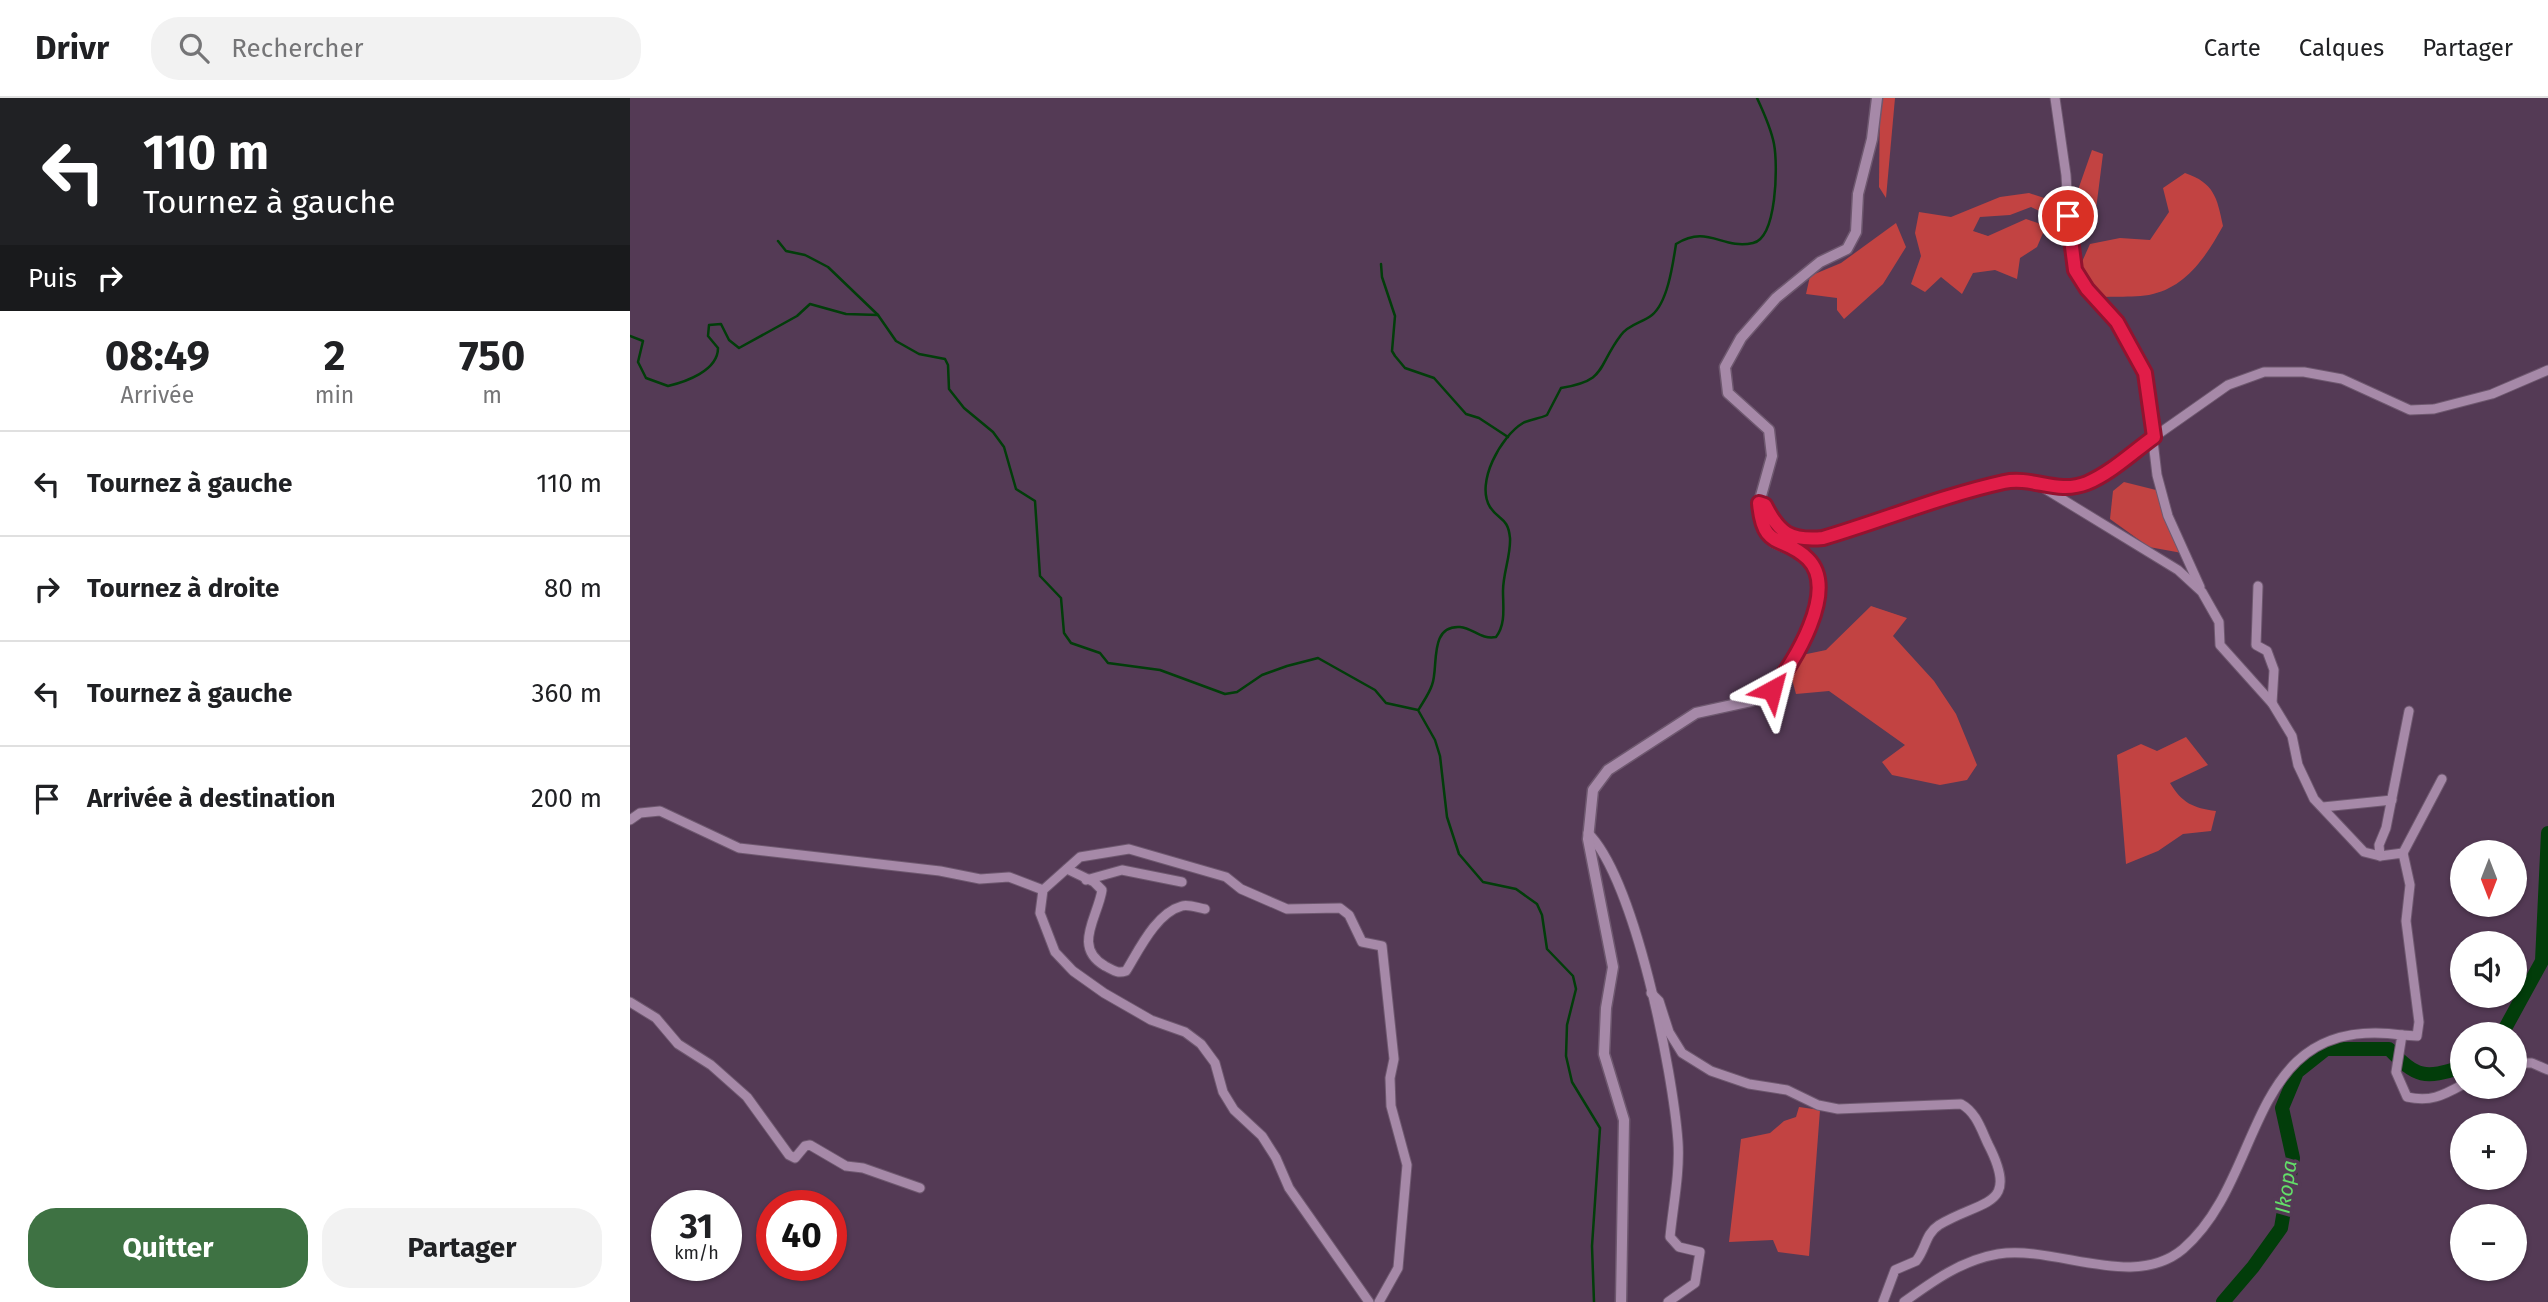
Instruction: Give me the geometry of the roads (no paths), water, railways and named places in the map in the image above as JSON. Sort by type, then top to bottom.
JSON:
[{"type":"street","points":[[1621,1302],[1624,1120],[1604,1054],[1606,1008],[1613,967],[1588,833],[1593,790],[1608,771],[1696,713],[1751,701],[1772,690],[1791,666],[1808,633],[1817,594],[1816,569],[1805,556],[1774,542],[1760,522],[1759,503],[1772,456],[1769,430],[1728,393],[1725,367],[1741,338],[1776,298],[1820,262],[1847,249],[1856,232],[1858,194],[1872,139],[1877,98]]},
{"type":"street","points":[[2055,98],[2066,175],[2071,258],[2087,289],[2117,322],[2145,373],[2157,475],[2168,516],[2218,622],[2220,645],[2272,703],[2292,736],[2298,765],[2314,799],[2364,852],[2380,856],[2403,853]]},
{"type":"street","points":[[2044,487],[2073,488],[2090,482],[2228,385],[2264,372],[2304,372],[2342,379],[2410,410],[2434,409],[2492,394],[2548,370]]},
{"type":"street","points":[[1759,503],[1765,505],[1775,525],[1785,533],[1810,539],[1850,530],[1926,502],[2006,482],[2029,480],[2178,570],[2202,592]]},
{"type":"street","points":[[2258,586],[2256,645],[2267,651],[2274,670],[2272,703]]},
{"type":"street","points":[[2380,856],[2379,845],[2392,800],[2409,711]]},
{"type":"street","points":[[1905,1302],[1968,1261],[1999,1254],[2029,1252],[2129,1269],[2155,1265],[2180,1252],[2203,1231],[2232,1177],[2276,1083],[2321,1042],[2372,1031],[2401,1038],[2417,1036],[2419,1022],[2406,921],[2410,885],[2403,853],[2442,779]]},
{"type":"street","points":[[2323,807],[2392,800]]},
{"type":"street","points":[[630,820],[640,813],[660,811],[739,848],[927,869],[980,879],[1009,877],[1043,890]]},
{"type":"street","points":[[1588,833],[1602,846],[1633,924],[1672,1091],[1678,1144],[1670,1237],[1679,1247],[1700,1252],[1695,1283],[1668,1302]]},
{"type":"street","points":[[1369,1302],[1289,1188],[1262,1136],[1228,1101],[1216,1063],[1201,1044],[1185,1032],[1151,1020],[1104,993],[1073,971],[1055,953],[1040,913],[1043,890],[1080,857],[1129,849],[1226,877],[1241,889],[1287,909],[1340,908],[1349,915],[1362,942],[1382,946],[1394,1059],[1390,1078],[1391,1106],[1407,1165],[1398,1268],[1379,1302]]},
{"type":"street","points":[[1067,869],[1099,885],[1102,890],[1092,916],[1089,953],[1093,959],[1116,972],[1126,971],[1152,931],[1171,912],[1182,906],[1205,909]]},
{"type":"street","points":[[1086,880],[1122,870],[1182,882]]},
{"type":"street","points":[[1651,993],[1659,1001],[1669,1032],[1682,1053],[1711,1071],[1749,1084],[1787,1090],[1818,1105],[1838,1109],[1961,1104],[1971,1109],[1998,1164],[2002,1182],[1998,1195],[1984,1207],[1938,1225],[1927,1236],[1916,1261],[1895,1270],[1883,1302]]},
{"type":"street","points":[[630,1002],[656,1018],[678,1044],[711,1065],[747,1097],[789,1156],[795,1158],[805,1146],[810,1145],[846,1166],[863,1168],[920,1188]]},
{"type":"street","points":[[2401,1038],[2396,1072],[2407,1097],[2424,1100],[2439,1098],[2450,1092]]},
{"type":"street","points":[[2527,1063],[2548,1070]]},
{"type":"waterway","points":[[1419,709],[1432,685],[1437,649],[1443,633],[1450,628],[1460,627],[1486,637],[1496,637],[1501,627],[1503,584],[1510,538],[1505,523],[1490,507],[1486,486],[1488,473],[1506,438],[1523,423],[1547,415],[1561,388],[1576,385],[1594,376],[1624,331],[1648,318],[1658,309],[1669,282],[1676,244],[1697,236],[1732,243],[1753,243],[1761,238],[1767,228],[1774,200],[1775,154],[1771,132],[1757,98]]},
{"type":"waterway","points":[[778,241],[786,251],[805,255],[828,267],[878,315],[896,341],[919,354],[945,359],[948,365],[949,389],[964,408],[993,432],[1004,447],[1016,489],[1035,501],[1040,576],[1061,598],[1064,633],[1071,643],[1100,653],[1108,663],[1160,670],[1225,694],[1237,692],[1262,675],[1318,658],[1375,690],[1386,703],[1418,710],[1435,740],[1440,756],[1447,817],[1459,854],[1483,882],[1516,889],[1537,904],[1542,915],[1547,949],[1573,976],[1576,989],[1567,1025],[1566,1056],[1572,1082],[1600,1128],[1592,1246],[1594,1302]]},
{"type":"waterway","points":[[1381,264],[1382,277],[1395,316],[1392,351],[1395,356],[1405,368],[1434,378],[1466,414],[1479,418],[1508,437]]},
{"type":"waterway","points":[[630,336],[643,341],[638,362],[646,378],[668,386],[699,374],[713,363],[718,348],[708,336],[709,325],[721,324],[729,340],[739,348],[797,316],[810,304],[846,314],[878,315]]},
{"type":"waterway","name":"Ikopa","points":[[2509,1022],[2542,961],[2548,833]]},
{"type":"waterway","name":"Ikopa","points":[[2223,1302],[2281,1228],[2293,1158],[2282,1108],[2297,1072],[2326,1049],[2389,1049],[2414,1071],[2430,1074],[2450,1070]]}]
